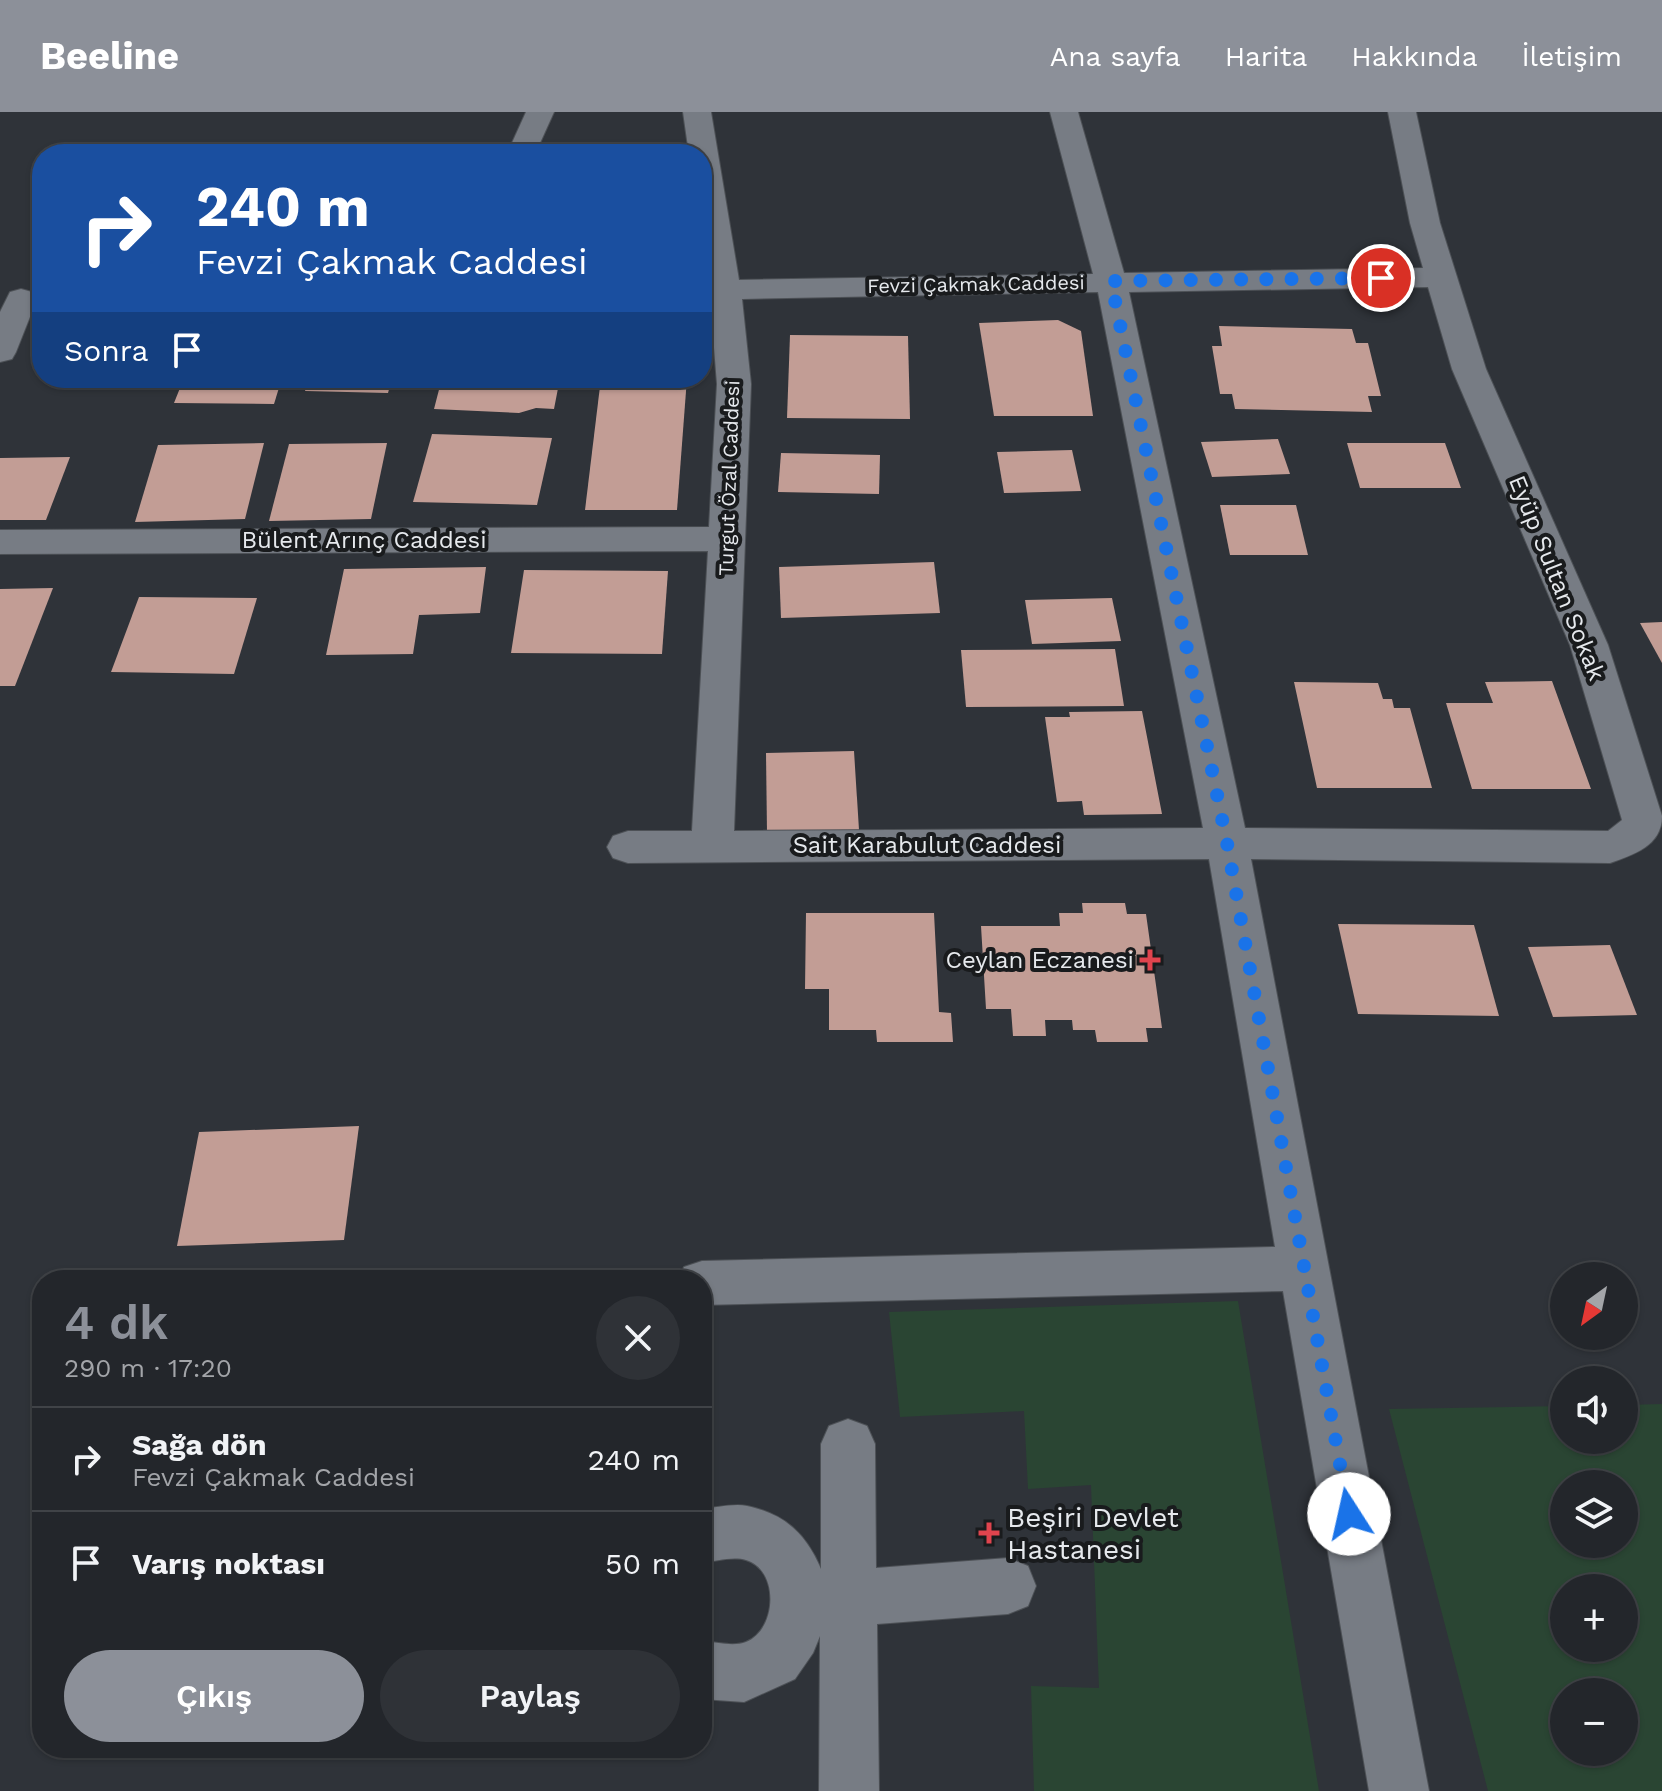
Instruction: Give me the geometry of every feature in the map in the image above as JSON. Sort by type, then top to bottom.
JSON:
[{"type":"street","points":[[526,144],[540,112]]},
{"type":"street","name":"Turgut Özal Caddesi","points":[[697,112],[700,144]]},
{"type":"street","points":[[1064,112],[1111,281],[1227,843],[1399,1791]]},
{"type":"street","name":"Eyüp Sultan Sokak","points":[[1227,843],[1610,847],[1629,840],[1643,822],[1589,645],[1469,369],[1425,223],[1402,112]]},
{"type":"street","name":"Turgut Özal Caddesi","points":[[712,268],[734,384],[712,847]]},
{"type":"street","name":"Fevzi Çakmak Caddesi","points":[[714,289],[1441,277]]},
{"type":"street","points":[[0,352],[21,299]]},
{"type":"street","name":"Bülent Arınç Caddesi","points":[[0,542],[728,539]]},
{"type":"street","name":"Sait Karabulut Caddesi","points":[[628,847],[1227,843]]},
{"type":"street","points":[[712,1283],[1304,1268]]},
{"type":"street","points":[[848,1444],[825,1600],[849,1791]]},
{"type":"street","points":[[712,1534],[727,1530],[750,1533],[771,1542],[787,1558],[798,1579],[825,1600]]},
{"type":"street","points":[[712,1673],[742,1674],[766,1664],[785,1647],[797,1625],[825,1600],[1008,1586]]},
{"type":"green space","points":[[1238,1301],[1319,1791],[1034,1791],[1031,1686],[1099,1688],[1091,1485],[1028,1489],[1024,1411],[900,1417],[889,1312]]},
{"type":"green space","points":[[1662,1404],[1662,1791],[1488,1791],[1389,1409],[1550,1406],[1550,1454],[1638,1454],[1638,1405]]},
{"type":"building","points":[[1058,320],[1081,331],[1093,416],[994,416],[979,323]]},
{"type":"building","points":[[1219,326],[1352,329],[1356,343],[1368,343],[1381,396],[1368,396],[1372,412],[1235,409],[1232,394],[1220,394],[1212,346],[1222,346]]},
{"type":"building","points":[[790,335],[908,336],[910,419],[787,418]]},
{"type":"building","points":[[180,388],[279,388],[274,404],[174,403]]},
{"type":"building","points":[[306,388],[389,388],[388,393],[305,391]]},
{"type":"building","points":[[439,388],[558,388],[554,409],[536,408],[519,413],[434,409]]},
{"type":"building","points":[[600,388],[686,388],[677,510],[585,510]]},
{"type":"building","points":[[432,434],[552,438],[537,505],[413,502]]},
{"type":"building","points":[[1278,439],[1290,474],[1212,477],[1201,442]]},
{"type":"building","points":[[264,443],[245,519],[135,522],[158,445]]},
{"type":"building","points":[[387,443],[371,519],[269,521],[289,444]]},
{"type":"building","points":[[1347,443],[1445,443],[1461,488],[1360,488]]},
{"type":"building","points":[[1072,450],[1081,491],[1004,493],[997,452]]},
{"type":"building","points":[[781,453],[880,455],[879,494],[778,492]]},
{"type":"building","points":[[70,457],[46,520],[0,520],[0,458]]},
{"type":"building","points":[[1220,505],[1296,505],[1308,555],[1230,555]]},
{"type":"building","points":[[934,562],[940,613],[781,618],[779,567]]},
{"type":"building","points":[[486,567],[480,613],[419,615],[413,654],[326,655],[344,569]]},
{"type":"building","points":[[524,570],[668,571],[662,654],[511,653]]},
{"type":"building","points":[[53,588],[15,686],[0,686],[0,589]]},
{"type":"building","points":[[139,597],[257,598],[234,674],[111,672]]},
{"type":"building","points":[[1112,598],[1121,641],[1032,644],[1025,600]]},
{"type":"building","points":[[1662,622],[1662,663],[1640,623]]},
{"type":"building","points":[[1115,649],[1124,706],[966,707],[961,650]]},
{"type":"building","points":[[1552,681],[1591,789],[1472,789],[1446,703],[1493,703],[1485,682]]},
{"type":"building","points":[[1294,682],[1378,683],[1383,699],[1392,699],[1394,708],[1410,708],[1432,788],[1317,788]]},
{"type":"building","points":[[1142,711],[1162,814],[1084,815],[1082,801],[1057,802],[1045,717],[1070,717],[1069,712]]},
{"type":"building","points":[[854,751],[859,830],[767,832],[766,753]]},
{"type":"building","points":[[1082,903],[1125,903],[1127,914],[1146,914],[1162,1028],[1146,1028],[1148,1042],[1097,1042],[1095,1030],[1073,1030],[1072,1020],[1045,1020],[1046,1036],[1013,1036],[1011,1009],[986,1009],[981,926],[1060,926],[1059,913],[1083,913]]},
{"type":"building","points":[[806,913],[934,913],[939,1012],[951,1013],[953,1042],[877,1042],[876,1030],[829,1030],[829,989],[805,989]]},
{"type":"building","points":[[1338,924],[1474,925],[1499,1016],[1358,1014]]},
{"type":"building","points":[[1610,945],[1637,1015],[1553,1017],[1528,947]]},
{"type":"building","points":[[359,1126],[344,1240],[177,1246],[199,1132]]},
{"type":"place","name":"Ceylan Eczanesi","points":[[1150,960]]},
{"type":"place","name":"Beşiri Devlet Hastanesi","points":[[989,1533]]},
{"type":"route","points":[[1349,1514],[1227,843],[1111,281],[1381,278]]}]
